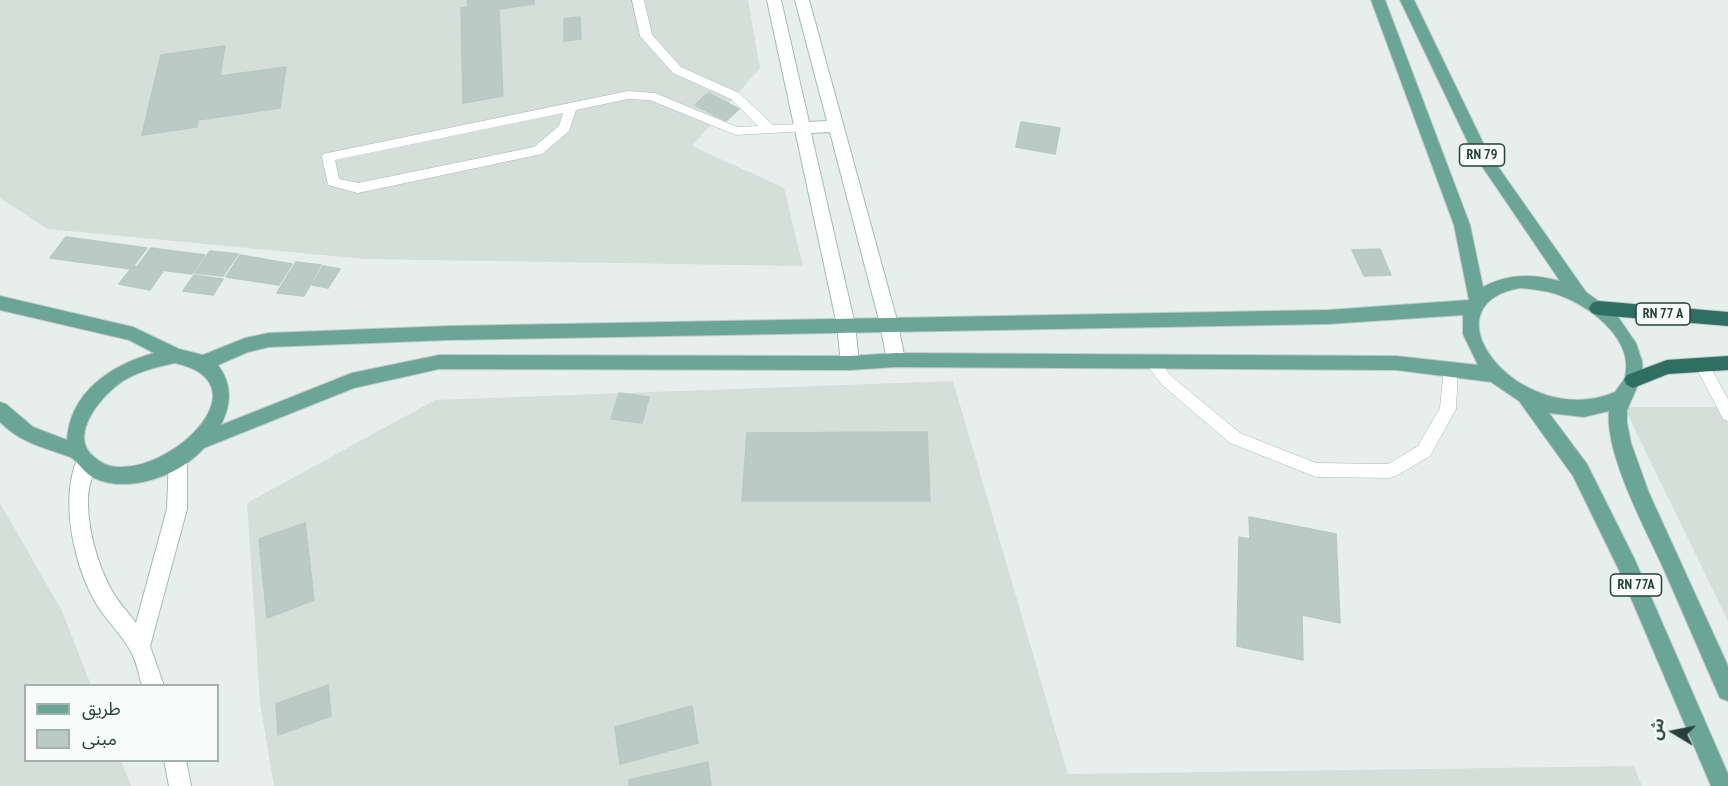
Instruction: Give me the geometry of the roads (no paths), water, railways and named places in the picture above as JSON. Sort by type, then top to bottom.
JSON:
[{"type":"highway","name":"RN 77 A","points":[[1598,308],[1728,319]]},
{"type":"highway","points":[[1633,380],[1667,367],[1728,363]]},
{"type":"main road","points":[[774,0],[846,326],[850,363]]},
{"type":"main road","points":[[802,0],[889,324],[896,360]]},
{"type":"main road","name":"RN 79","points":[[1378,0],[1462,225],[1474,303]]},
{"type":"main road","name":"RN 79","points":[[1407,0],[1481,153],[1580,297]]},
{"type":"main road","points":[[802,128],[836,126]]},
{"type":"main road","points":[[204,363],[245,345],[269,340],[449,333],[1328,317],[1474,303],[1494,286],[1520,281],[1550,285],[1580,297],[1598,308],[1620,331],[1633,356],[1633,380],[1621,398],[1603,408],[1579,410],[1553,406],[1527,396],[1496,375],[1478,352],[1469,328],[1474,303]]},
{"type":"main road","points":[[0,303],[133,334],[174,356]]},
{"type":"main road","points":[[0,410],[17,428],[42,442],[81,457],[102,473],[126,476],[152,471],[178,459],[200,441],[216,419],[223,396],[218,376],[204,363],[190,357],[174,356],[149,360],[101,388],[84,408],[76,430],[81,457],[78,497],[80,524],[91,568],[104,597],[140,646],[152,684]]},
{"type":"main road","points":[[200,441],[352,381],[439,363],[850,363],[896,360],[1396,363],[1496,375]]},
{"type":"main road","name":"RN 77A","points":[[1527,396],[1580,470],[1596,501],[1628,565],[1722,786]]},
{"type":"main road","name":"RN 77A","points":[[1621,398],[1617,423],[1640,495],[1728,690]]},
{"type":"main road","points":[[140,646],[177,509],[178,459]]},
{"type":"main road","points":[[175,762],[180,786]]},
{"type":"lane","points":[[638,0],[646,36],[677,70],[735,96],[770,130]]},
{"type":"lane","points":[[570,108],[565,128],[538,151],[358,188],[333,182],[328,156],[628,96],[651,96],[736,131],[802,128]]},
{"type":"lane","points":[[1151,361],[1167,380],[1235,438],[1316,470],[1390,471],[1424,451],[1448,409],[1451,369]]},
{"type":"lane","points":[[1702,365],[1728,414]]}]
